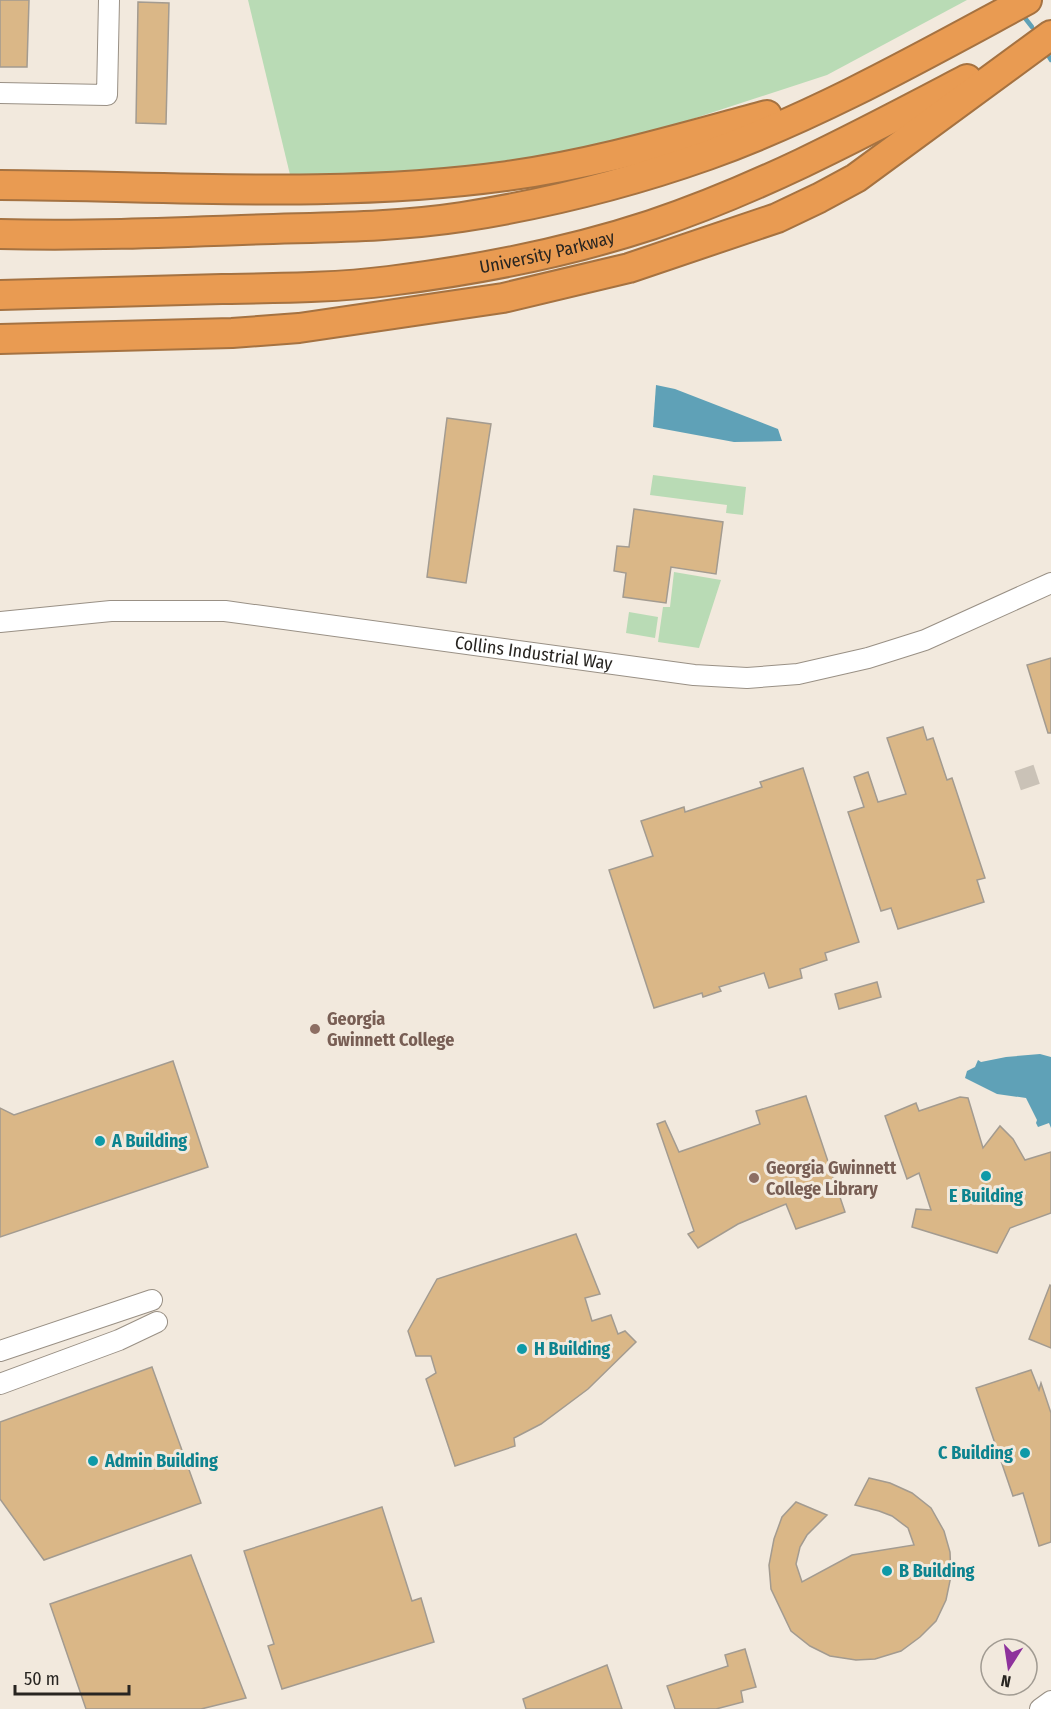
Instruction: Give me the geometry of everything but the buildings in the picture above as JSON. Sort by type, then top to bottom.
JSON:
[{"type":"highway","points":[[0,234],[162,233],[351,227],[460,217],[523,206],[610,185],[707,155],[781,125],[856,91],[1020,4]]},
{"type":"highway","points":[[0,339],[232,333],[299,328],[503,298],[629,268],[777,218],[856,178],[1051,35]]},
{"type":"highway","name":"University Parkway","points":[[0,295],[320,286],[388,281],[500,263],[564,249],[650,225],[765,182],[832,150],[1051,35]]},
{"type":"highway","points":[[0,185],[127,186],[272,191],[427,185],[508,176],[626,152],[856,91]]},
{"type":"highway","points":[[0,178],[127,186]]},
{"type":"street","points":[[0,93],[107,95],[109,0]]},
{"type":"street","name":"Collins Industrial Way","points":[[0,622],[111,611],[225,611],[693,675],[747,678],[798,674],[868,658],[925,640],[1051,582]]},
{"type":"street","points":[[0,1352],[152,1300]]},
{"type":"street","points":[[0,1384],[111,1344],[157,1322]]},
{"type":"street","points":[[1040,1709],[1051,1701]]},
{"type":"green space","points":[[248,0],[967,0],[827,75],[564,161],[292,183]]},
{"type":"green space","points":[[653,475],[746,487],[743,515],[726,513],[727,505],[650,495]]},
{"type":"green space","points":[[674,572],[721,580],[699,648],[658,642],[663,607],[670,607]]},
{"type":"green space","points":[[629,612],[658,617],[655,638],[626,633]]},
{"type":"water","points":[[656,385],[675,389],[778,429],[782,441],[734,442],[653,427]]},
{"type":"water","points":[[1040,1054],[1051,1057],[1051,1128],[1049,1123],[1038,1127],[1026,1098],[997,1094],[965,1078],[967,1071],[975,1067],[978,1060],[981,1062]]},
{"type":"waterway","points":[[1021,13],[1032,27]]},
{"type":"waterway","points":[[1048,55],[1051,60]]},
{"type":"tunnel","points":[[1024,768],[1033,795]]},
{"type":"place","name":"Georgia Gwinnett College","points":[[315,1029]]},
{"type":"place","name":"A Building","points":[[100,1141]]},
{"type":"place","name":"E Building","points":[[986,1176]]},
{"type":"place","name":"Georgia Gwinnett College Library","points":[[754,1178]]},
{"type":"place","name":"H Building","points":[[522,1349]]},
{"type":"place","name":"C Building","points":[[1025,1453]]},
{"type":"place","name":"Admin Building","points":[[93,1461]]},
{"type":"place","name":"B Building","points":[[887,1571]]}]
